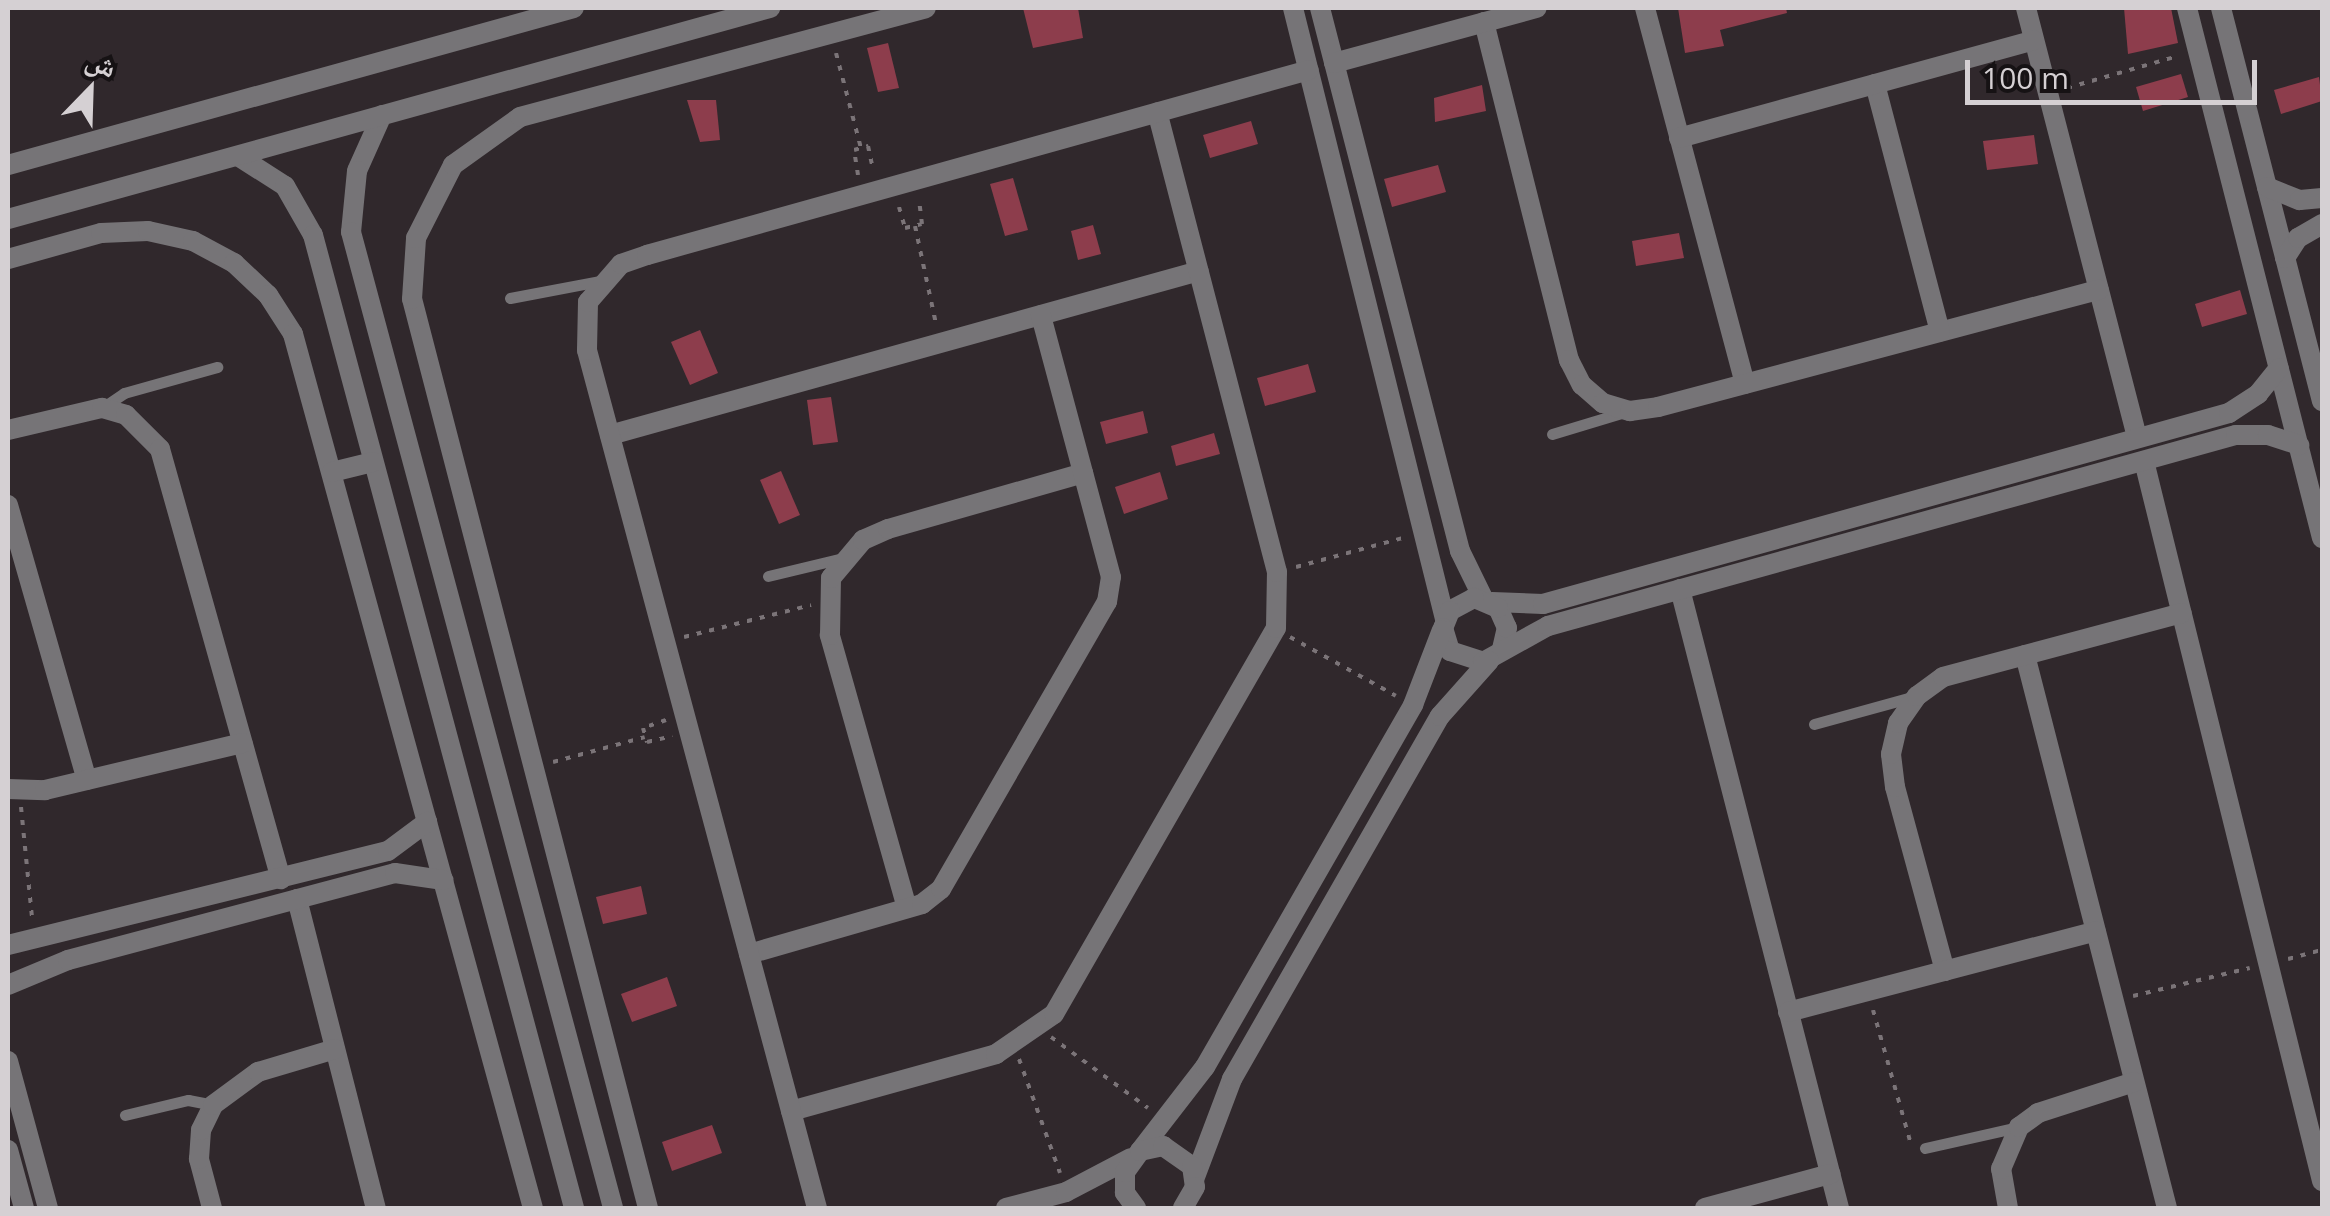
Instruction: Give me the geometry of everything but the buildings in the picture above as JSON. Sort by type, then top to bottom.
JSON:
[{"type":"street","points":[[8,165],[574,8]]},
{"type":"street","points":[[8,219],[770,8]]},
{"type":"street","points":[[648,1208],[529,768],[412,298],[422,218],[460,158],[520,117],[926,8]]},
{"type":"street","points":[[1293,8],[1428,531],[1444,624],[1459,658],[1498,653]]},
{"type":"street","points":[[1320,8],[1460,551],[1486,600],[1507,628],[1498,653]]},
{"type":"street","points":[[1334,64],[1537,8]]},
{"type":"street","points":[[1645,8],[1745,384]]},
{"type":"street","points":[[2026,8],[2137,438]]},
{"type":"street","points":[[2187,8],[2322,538]]},
{"type":"street","points":[[2221,8],[2322,402]]},
{"type":"street","points":[[1484,22],[1569,360],[1582,385],[1604,403],[1630,410],[1745,384],[2099,290]]},
{"type":"street","points":[[1679,138],[2034,40]]},
{"type":"street","points":[[817,1208],[584,326],[600,281],[621,264],[647,255],[1309,70]]},
{"type":"street","points":[[1875,84],[1940,332]]},
{"type":"street","points":[[791,1111],[1014,1045],[1039,1028],[1068,997],[1276,628],[1277,572],[1157,112]]},
{"type":"street","points":[[382,116],[356,171],[351,232],[613,1208]]},
{"type":"street","points":[[238,156],[285,186],[302,209],[374,462],[574,1208]]},
{"type":"street","points":[[2267,187],[2300,200],[2322,198]]},
{"type":"street","points":[[2286,258],[2298,238],[2322,224]]},
{"type":"street","points":[[8,258],[101,233],[148,231],[194,241],[234,263],[268,295],[293,334],[533,1208]]},
{"type":"street","points":[[610,435],[1199,271]]},
{"type":"street","points":[[749,954],[907,908],[932,897],[948,879],[1110,595],[1041,315]]},
{"type":"street","points":[[1136,1208],[1124,1183],[1138,1153],[1167,1122],[1413,705],[1444,624],[1465,600],[1543,604],[2229,413],[2258,394],[2279,368]]},
{"type":"street","points":[[8,430],[102,408],[126,415],[160,450],[281,879]]},
{"type":"street","points":[[1191,1197],[1232,1079],[1430,733],[1456,694],[1498,653],[1548,626],[2144,460],[2252,434],[2299,445]]},
{"type":"street","points":[[2144,460],[2322,1180]]},
{"type":"street","points":[[332,472],[374,462]]},
{"type":"street","points":[[907,908],[826,601],[843,558],[888,529],[1083,473]]},
{"type":"street","points":[[8,505],[87,780]]},
{"type":"street","points":[[1680,589],[1839,1208]]},
{"type":"street","points":[[1945,970],[1891,754],[1898,723],[1916,696],[1944,677],[2182,613]]},
{"type":"street","points":[[2025,655],[2166,1208]]},
{"type":"street","points":[[13,790],[87,780],[242,743]]},
{"type":"street","points":[[459,782],[496,772]]},
{"type":"street","points":[[8,945],[35,942],[388,851],[427,822]]},
{"type":"street","points":[[8,985],[68,960],[395,873],[443,880]]},
{"type":"street","points":[[533,909],[564,895]]},
{"type":"street","points":[[297,899],[376,1208]]},
{"type":"street","points":[[1788,1012],[2096,931]]},
{"type":"street","points":[[212,1208],[200,1159],[201,1130],[213,1104],[258,1072],[335,1049]]},
{"type":"street","points":[[8,1060],[48,1208]]},
{"type":"street","points":[[2008,1208],[2001,1168],[2020,1127],[2038,1114],[2134,1082]]},
{"type":"street","points":[[8,1150],[12,1188],[24,1208]]},
{"type":"street","points":[[1006,1208],[1066,1192],[1138,1153],[1175,1150],[1191,1197]]},
{"type":"street","points":[[1706,1208],[1830,1174]]},
{"type":"lane","points":[[510,298],[600,281]]},
{"type":"lane","points":[[102,408],[124,393],[217,367]]},
{"type":"lane","points":[[1552,434],[1630,410]]},
{"type":"lane","points":[[768,576],[843,558]]},
{"type":"lane","points":[[1814,724],[1916,696]]},
{"type":"lane","points":[[125,1115],[188,1100],[213,1104]]},
{"type":"lane","points":[[1925,1148],[2020,1127]]},
{"type":"path","points":[[831,34],[861,148]]},
{"type":"path","points":[[2048,94],[2198,50]]},
{"type":"path","points":[[887,188],[854,151],[869,147],[887,188],[904,226],[924,222],[887,188]]},
{"type":"path","points":[[915,226],[941,343]]},
{"type":"path","points":[[1277,572],[1428,531]]},
{"type":"path","points":[[665,641],[826,601]]},
{"type":"path","points":[[1276,628],[1413,705]]},
{"type":"path","points":[[687,722],[649,744],[645,737],[644,727],[687,722]]},
{"type":"path","points":[[529,768],[645,737]]},
{"type":"path","points":[[13,790],[35,942]]},
{"type":"path","points":[[2114,1001],[2322,950]]},
{"type":"path","points":[[1868,990],[1908,1140],[1925,1148]]},
{"type":"path","points":[[1039,1028],[1167,1122]]},
{"type":"path","points":[[1014,1045],[1066,1192]]}]
